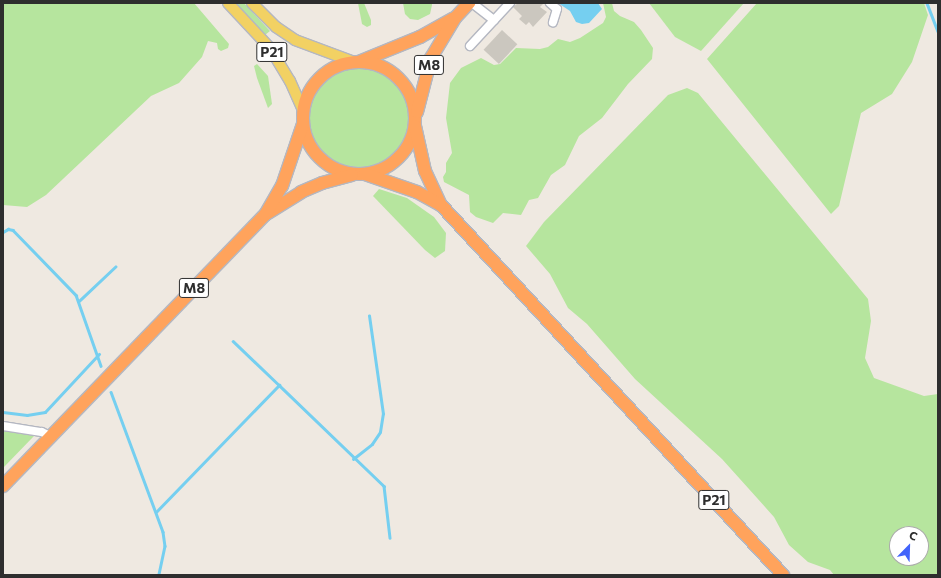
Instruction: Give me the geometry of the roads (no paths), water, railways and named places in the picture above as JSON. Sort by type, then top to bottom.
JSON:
[{"type":"highway","name":"М8","points":[[265,215],[308,189],[388,166],[397,160],[411,141],[431,58],[455,18],[469,3]]},
{"type":"highway","name":"М8","points":[[360,174],[343,172],[322,161],[307,140],[303,124],[303,110],[309,91],[317,80],[328,70],[357,61],[420,37],[455,18]]},
{"type":"highway","name":"М8","points":[[357,61],[383,67],[398,77],[410,93],[415,122]]},
{"type":"highway","name":"Р21","points":[[415,122],[425,171],[441,205],[783,575]]},
{"type":"highway","name":"М8","points":[[3,486],[265,215],[285,180],[303,124]]},
{"type":"highway","name":"Р21","points":[[360,174],[417,192],[441,205]]},
{"type":"main road","name":"Р21","points":[[228,3],[270,48],[290,81],[303,110]]},
{"type":"main road","name":"Р21","points":[[252,3],[276,28],[295,40],[357,61]]},
{"type":"lane","points":[[472,3],[494,20]]},
{"type":"lane","points":[[470,46],[510,3]]},
{"type":"lane","points":[[550,3],[557,9],[553,22]]},
{"type":"lane","points":[[3,426],[42,432],[50,436]]},
{"type":"water","points":[[558,3],[598,3],[602,9],[589,23],[582,24],[576,22],[570,11]]},
{"type":"waterway","points":[[927,3],[938,31]]},
{"type":"waterway","points":[[3,232],[8,229],[13,230],[76,295],[101,366]]},
{"type":"waterway","points":[[79,301],[115,267]]},
{"type":"waterway","points":[[353,459],[372,444],[380,432],[383,414],[369,316]]},
{"type":"waterway","points":[[233,341],[279,385]]},
{"type":"waterway","points":[[3,412],[27,415],[45,412],[99,354]]},
{"type":"waterway","points":[[156,512],[279,385],[384,486],[390,538]]},
{"type":"waterway","points":[[111,392],[163,532],[165,546],[159,575]]}]
